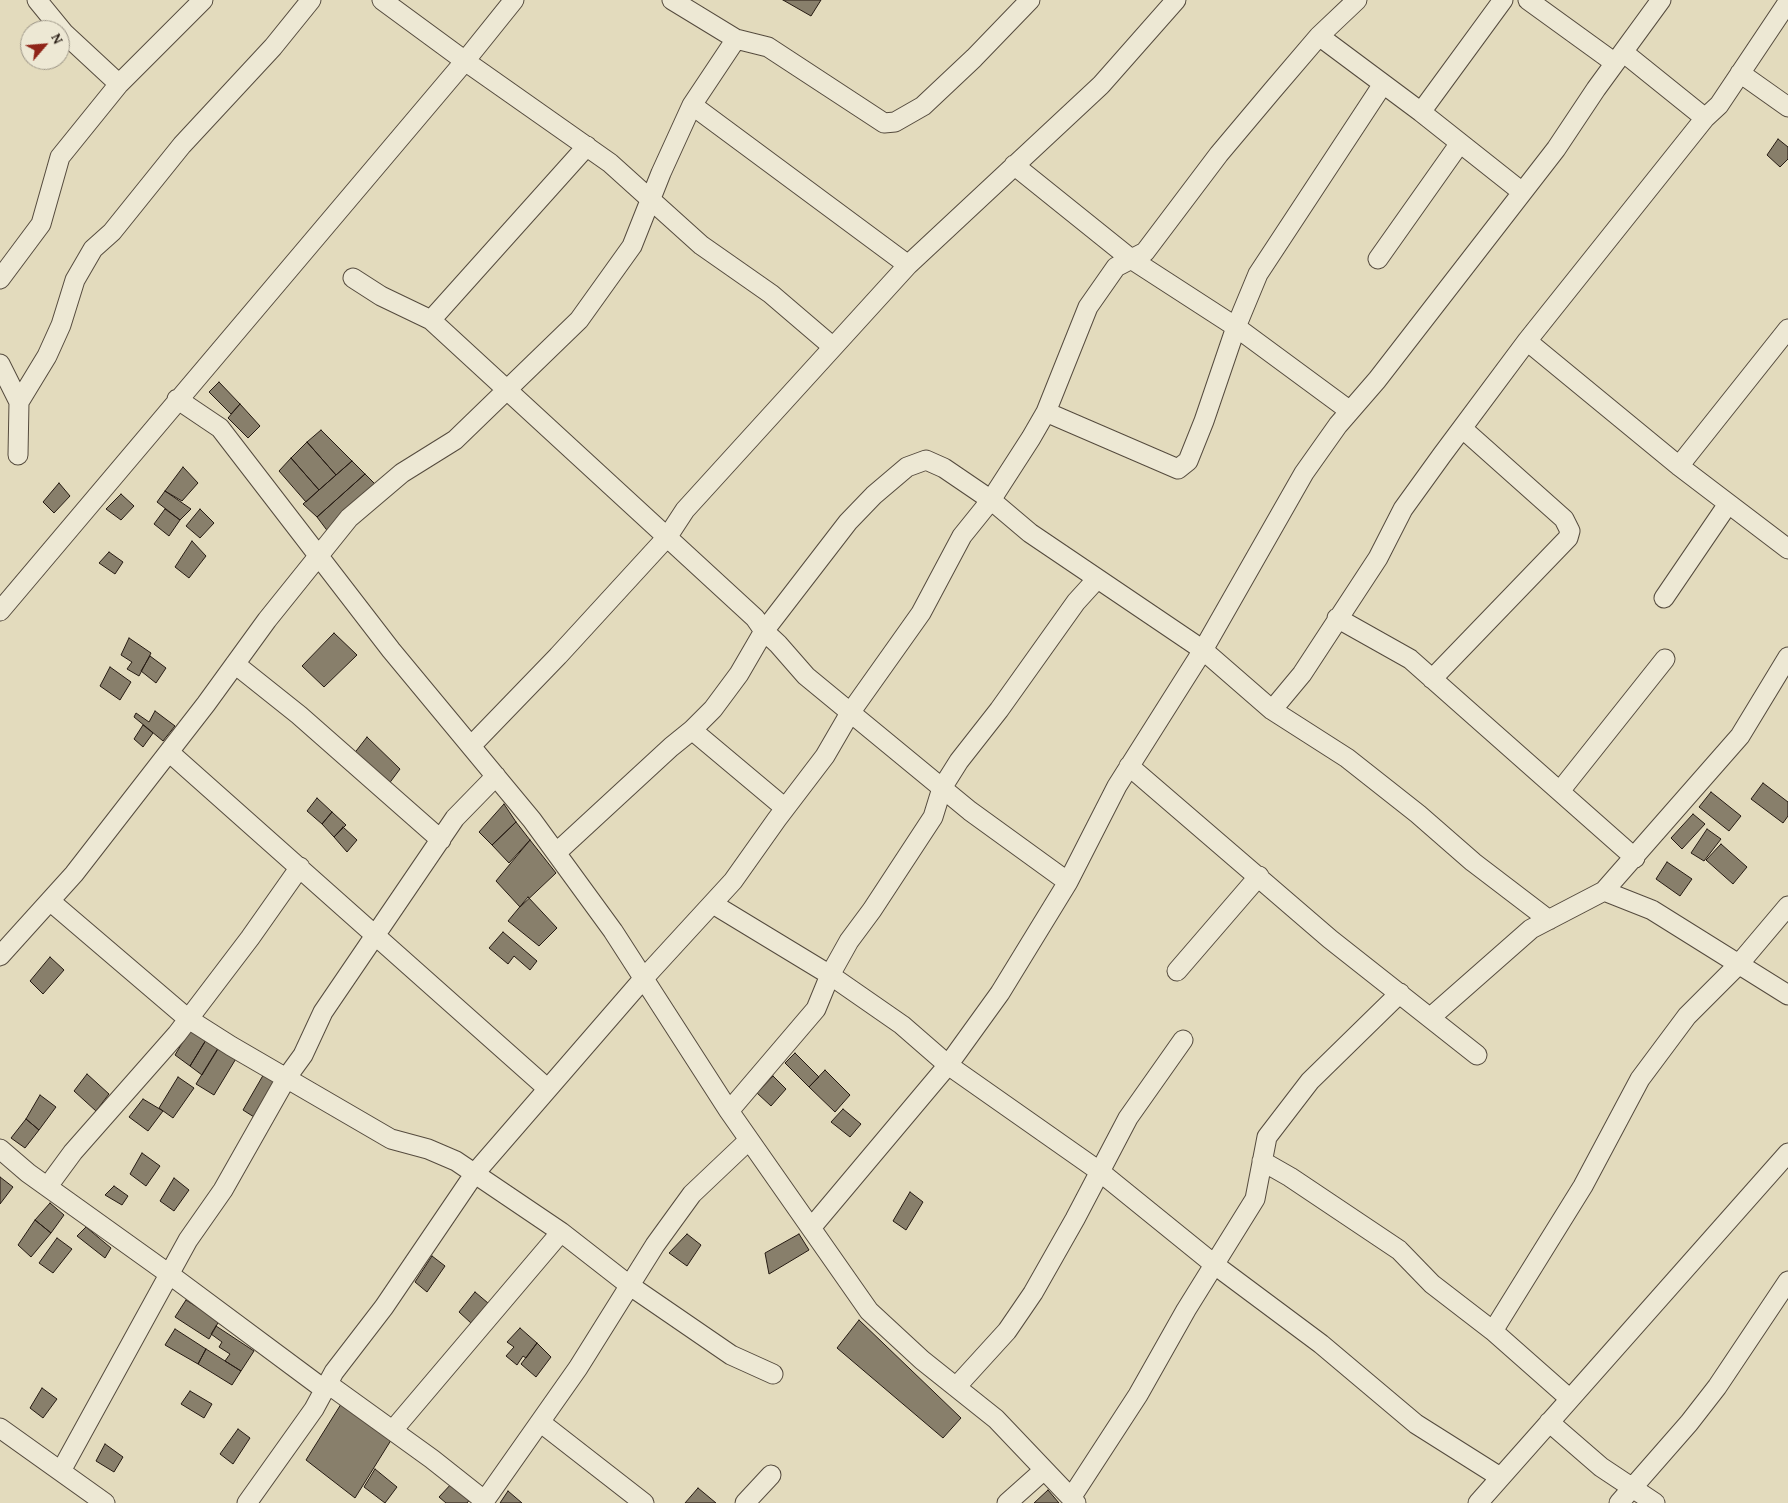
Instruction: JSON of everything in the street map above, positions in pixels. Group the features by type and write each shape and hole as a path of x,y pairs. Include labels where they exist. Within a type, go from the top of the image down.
{"street":[{"path":"37,0 64,33 119,84"},
{"path":"0,279 41,224 60,157 119,84 203,0"},
{"path":"18,455 20,402 47,356 61,325 75,280 93,249 112,232 182,145 273,47 311,0"},
{"path":"382,0 465,62 610,163 701,245 771,294 833,347"},
{"path":"0,611 177,399 465,62 514,0"},
{"path":"672,0 736,39 768,47 884,124 895,122 923,106 974,58 1030,0"},
{"path":"470,746 558,656 668,536 685,510 908,265 1102,84 1176,0"},
{"path":"247,1503 314,1409 326,1387 475,1173 644,978 733,882 824,756 850,713 921,613 962,536 992,500 1046,412 1088,307 1116,267 1145,252 1219,154 1319,36 1357,0"},
{"path":"1421,112 1503,0"},
{"path":"1528,0 1620,58 1705,118"},
{"path":"811,1228 948,1065 1000,993 1068,882 1117,786 1203,650 1304,473 1350,411 1429,313 1556,149 1661,0"},
{"path":"1272,710 1302,674 1378,558 1403,509 1527,341 1705,118 1719,105 1788,2"},
{"path":"1319,36 1421,112 1522,192"},
{"path":"0,956 74,874 349,518 402,473 455,440 579,320 632,246 692,105 736,39"},
{"path":"1740,73 1788,107"},
{"path":"1046,412 1178,469 1188,461 1236,327 1258,274 1383,84"},
{"path":"692,105 908,265"},
{"path":"1378,259 1460,143"},
{"path":"431,320 587,146"},
{"path":"1014,165 1131,259 1236,327 1350,411"},
{"path":"353,278 381,296 431,320 755,618 764,631 806,676 942,788 1068,882"},
{"path":"1680,466 1788,329"},
{"path":"1527,341 1680,466 1788,549"},
{"path":"0,364 20,402"},
{"path":"177,399 220,428 390,650 496,776 556,853 613,931 729,1111 869,1311 922,1360 996,1419 1073,1501 1138,1395 1186,1310 1255,1199 1267,1137 1310,1081 1400,993"},
{"path":"1432,679 1568,538 1570,531 1564,519 1463,429"},
{"path":"556,853 713,709 739,674 764,631 848,522 874,495 907,467 926,460 992,500 1030,533 1096,580 1203,650 1272,710 1347,758 1418,814 1473,862 1548,920"},
{"path":"1664,598 1728,504"},
{"path":"729,1111 816,1009 830,975 849,940 872,910 933,817 942,788 959,761 999,710 1076,602 1096,580"},
{"path":"1337,618 1410,659 1635,858"},
{"path":"1431,1017 1530,929 1604,890 1635,858 1740,736 1788,657"},
{"path":"1560,791 1665,660"},
{"path":"235,664 299,715 441,840"},
{"path":"692,730 785,808"},
{"path":"169,752 548,1089"},
{"path":"1129,766 1330,939 1477,1054"},
{"path":"61,1471 188,1240 223,1190 287,1077 303,1055 323,1012 455,818 496,776"},
{"path":"48,1186 73,1152 177,1034 250,938 300,867"},
{"path":"1177,971 1259,876"},
{"path":"1604,890 1652,910 1788,995"},
{"path":"50,901 188,1018 231,1046 391,1139 428,1149 456,1160 561,1232 629,1285 731,1355 773,1374"},
{"path":"713,904 830,975 902,1025 948,1065 1098,1172 1215,1265 1321,1344 1416,1424 1500,1477"},
{"path":"1493,1331 1583,1186 1640,1079 1687,1016 1739,964 1788,906"},
{"path":"956,1388 1007,1331 1033,1293 1075,1219 1128,1118 1183,1040"},
{"path":"0,1149 28,1173 326,1387 393,1430 484,1502 578,1368 655,1245 692,1194 749,1140"},
{"path":"1478,1503 1788,1153"},
{"path":"1262,1161 1290,1177 1399,1250 1432,1284 1493,1331 1570,1399"},
{"path":"393,1430 561,1232"},
{"path":"1619,1503 1689,1423 1717,1387 1788,1281"},
{"path":"540,1422 644,1503"},
{"path":"1549,1422 1602,1467 1655,1503"},
{"path":"0,1428 105,1503"},
{"path":"1007,1503 1044,1470"},
{"path":"745,1503 771,1475"}],"building":[{"path":"783,0 821,0 811,16"},
{"path":"1778,139 1788,147 1788,159 1780,167 1767,155"},
{"path":"219,382 240,404 231,414 209,392"},
{"path":"240,404 260,426 248,438 228,418"},
{"path":"321,430 352,461 336,475 307,442"},
{"path":"307,442 336,475 319,490 291,458"},
{"path":"291,458 319,490 306,502 279,471"},
{"path":"352,461 365,474 317,517 303,504"},
{"path":"183,467 198,483 182,501 165,491"},
{"path":"365,474 378,487 329,533 317,517"},
{"path":"59,483 70,496 54,513 43,502"},
{"path":"165,491 191,509 180,520 157,502"},
{"path":"121,494 134,506 121,520 106,509"},
{"path":"165,509 180,520 169,536 154,524"},
{"path":"200,509 214,523 200,538 186,526"},
{"path":"192,541 206,556 189,578 175,567"},
{"path":"109,552 123,562 115,574 99,563"},
{"path":"334,633 357,655 324,687 302,666"},
{"path":"129,638 151,653 139,676 127,669 132,662 121,655"},
{"path":"150,656 166,668 156,683 141,671"},
{"path":"110,667 131,682 120,700 100,686"},
{"path":"155,711 175,726 163,741 134,717 136,713 149,722"},
{"path":"143,725 153,733 143,747 134,739"},
{"path":"367,737 400,769 388,785 353,755"},
{"path":"1763,783 1788,802 1788,816 1783,823 1751,799"},
{"path":"1711,792 1741,816 1729,831 1699,807"},
{"path":"317,798 332,812 322,824 307,811"},
{"path":"504,804 516,822 492,845 479,832"},
{"path":"332,812 346,825 334,837 322,824"},
{"path":"1693,814 1705,824 1682,849 1671,838"},
{"path":"516,822 530,840 509,863 492,845"},
{"path":"343,827 357,840 347,852 334,837"},
{"path":"1707,829 1721,839 1704,861 1691,853"},
{"path":"530,840 556,873 520,907 496,881"},
{"path":"1721,844 1747,867 1733,884 1706,860"},
{"path":"1667,862 1692,879 1680,896 1656,879"},
{"path":"528,897 557,928 539,946 508,921"},
{"path":"503,932 537,961 530,970 514,956 508,964 489,948"},
{"path":"50,957 64,970 43,994 30,981"},
{"path":"190,1030 206,1040 190,1066 175,1055"},
{"path":"206,1040 218,1049 202,1075 190,1066"},
{"path":"220,1045 237,1057 214,1095 196,1084"},
{"path":"795,1053 819,1077 809,1087 785,1063"},
{"path":"825,1070 850,1095 835,1112 809,1087"},
{"path":"265,1072 277,1079 254,1117 243,1110"},
{"path":"87,1074 109,1094 96,1111 74,1091"},
{"path":"773,1076 786,1089 771,1106 757,1093"},
{"path":"178,1077 194,1088 173,1118 159,1108"},
{"path":"40,1095 56,1107 39,1130 26,1119"},
{"path":"143,1099 163,1111 148,1131 129,1117"},
{"path":"843,1109 861,1124 850,1137 831,1122"},
{"path":"26,1119 39,1130 25,1148 11,1138"},
{"path":"142,1153 160,1166 146,1186 130,1174"},
{"path":"0,1177 13,1187 0,1204"},
{"path":"174,1178 189,1190 174,1211 160,1201"},
{"path":"114,1186 128,1196 122,1205 105,1195"},
{"path":"910,1192 923,1202 906,1230 893,1221"},
{"path":"50,1203 64,1215 51,1233 35,1220"},
{"path":"35,1220 51,1233 31,1257 18,1245"},
{"path":"86,1227 111,1248 105,1258 77,1236"},
{"path":"687,1234 701,1245 687,1266 669,1253"},
{"path":"799,1234 809,1250 769,1274 765,1253"},
{"path":"57,1238 72,1249 53,1273 39,1263"},
{"path":"432,1256 445,1266 427,1292 415,1282"},
{"path":"475,1292 488,1303 471,1323 459,1312"},
{"path":"186,1300 219,1321 209,1339 175,1317"},
{"path":"859,1320 961,1418 943,1438 837,1348"},
{"path":"216,1326 254,1351 241,1371 225,1361 230,1354 219,1347 222,1342 211,1334"},
{"path":"520,1328 537,1343 526,1358 523,1356 517,1365 506,1356 514,1347 507,1342"},
{"path":"175,1329 206,1349 198,1364 165,1345"},
{"path":"537,1343 551,1357 536,1377 521,1364"},
{"path":"206,1349 241,1371 232,1385 198,1364"},
{"path":"42,1388 57,1399 43,1418 30,1408"},
{"path":"190,1391 212,1404 204,1418 181,1404"},
{"path":"343,1401 393,1437 355,1498 306,1460"},
{"path":"238,1429 250,1438 233,1464 220,1454"},
{"path":"105,1444 123,1457 114,1472 96,1461"},
{"path":"375,1469 397,1487 385,1503 364,1487"},
{"path":"453,1482 472,1497 467,1503 446,1503 439,1497"},
{"path":"698,1488 716,1503 685,1503"},
{"path":"1048,1490 1059,1503 1034,1503"},
{"path":"508,1491 522,1503 500,1503"}]}
